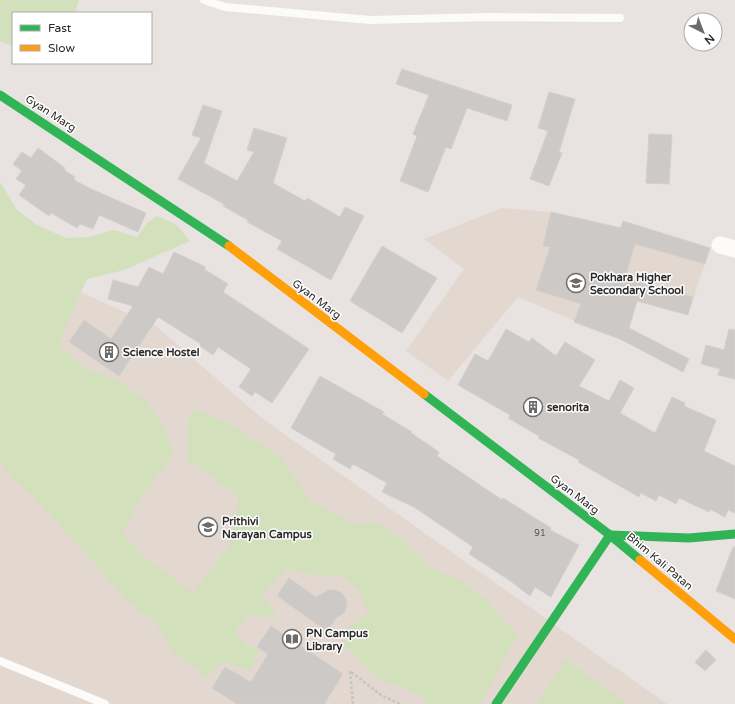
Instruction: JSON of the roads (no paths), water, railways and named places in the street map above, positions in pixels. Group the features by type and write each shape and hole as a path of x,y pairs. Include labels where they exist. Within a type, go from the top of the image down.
{"main road":[{"name":"Gyan Marg","path":"0,95 221,240 610,535"},
{"name":"Bhim Kali Patan","path":"610,535 689,538 735,534"},
{"name":"Bhim Kali Patan","path":"610,535 735,638"},
{"path":"496,704 610,535"}],"lane":[{"path":"204,0 225,6 370,20 505,17 620,18"},
{"path":"0,661 105,704"}],"place":[{"name":"Pokhara Higher Secondary School","path":"576,283"},
{"name":"Science Hostel","path":"109,352"},
{"name":"senorita","path":"533,407"},
{"name":"Prithivi Narayan Campus","path":"208,527"},
{"name":"PN Campus Library","path":"292,639"}]}
